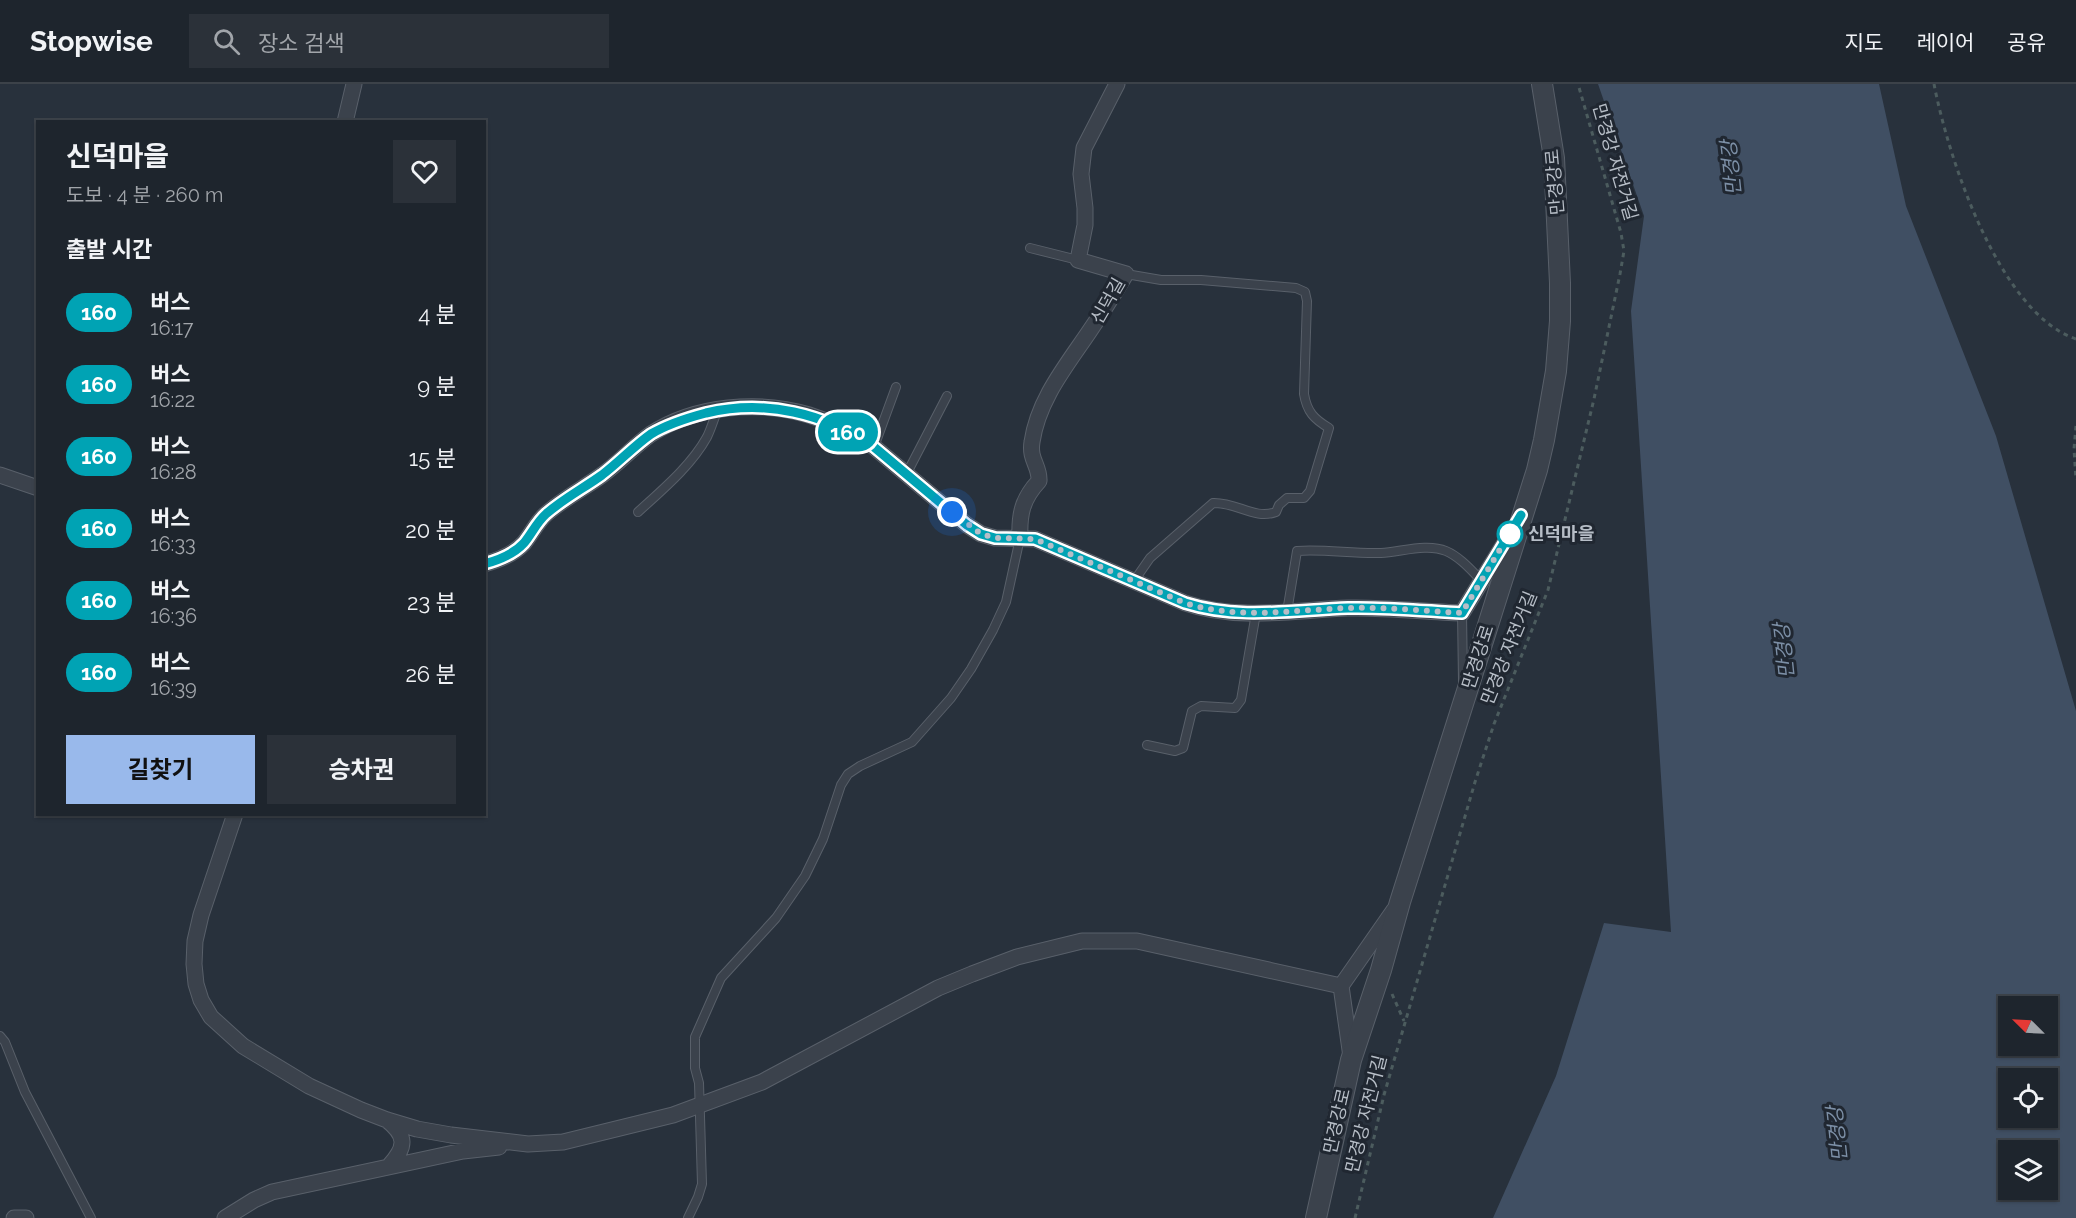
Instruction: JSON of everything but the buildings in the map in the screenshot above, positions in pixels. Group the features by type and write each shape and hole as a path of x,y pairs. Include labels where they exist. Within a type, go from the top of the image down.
{"street":[{"path":"345,120 354,84"},
{"path":"1078,260 1085,225 1080,174 1084,148 1117,84"},
{"name":"만경강로","path":"1316,1218 1351,1060 1382,970 1400,903 1537,470 1544,440 1556,371 1560,321 1557,196 1551,130 1542,84"},
{"name":"신덕길","path":"1020,538 1019,516 1033,487 1039,481 1040,473 1030,453 1036,421 1056,381 1104,311 1126,274 1078,260"},
{"path":"486,563 511,554 524,543 537,523 547,513 603,474 650,435 669,425 717,411 763,407 810,415 859,437 981,534 995,538 1020,538 1042,542 1205,610 1256,613 1351,608 1462,613 1521,515"},
{"path":"0,475 36,487"},
{"path":"234,816 201,915 195,941 195,974 201,1000 211,1017 226,1032 286,1074 335,1099 387,1120 417,1129 451,1135 528,1144"},
{"path":"1351,1060 1341,986 1400,903"},
{"path":"225,1218 272,1192 463,1151 563,1142 673,1115 762,1082 938,988 1017,957 1082,941 1137,941 1341,986"},
{"path":"387,1120 398,1128 403,1147 390,1166"},
{"path":"14,1218 19,1216 26,1218"}],"lane":[{"path":"1030,248 1078,260"},
{"path":"1126,274 1161,280 1201,280 1296,288 1305,292 1307,301 1304,394 1306,407 1315,420 1329,428 1310,491 1304,498 1287,498 1279,505 1276,512 1265,516 1226,503 1213,503 1150,558 1134,581"},
{"path":"874,447 896,387"},
{"path":"907,473 947,396"},
{"path":"638,513 671,482 690,460 707,437 717,411"},
{"path":"688,1218 702,1184 699,1083 695,1068 695,1037 721,978 776,918 805,876 823,839 841,785 848,774 912,742 951,698 971,669 1006,602 1020,538"},
{"path":"1287,612 1297,551 1316,549 1380,553 1433,548 1456,556 1482,580"},
{"path":"1147,745 1175,751 1183,748 1192,711 1201,706 1235,708 1241,700 1256,613"},
{"path":"1462,613 1463,702"},
{"path":"0,1036 5,1042 25,1092 91,1218"}],"path":[{"name":"만경강 자전거길","path":"1355,1218 1404,1022 1494,724 1548,590 1594,399 1620,274 1623,251 1621,233 1578,84"},
{"path":"1934,84 1942,124 1974,212 1989,244 2023,300 2049,326 2076,339"},
{"path":"2076,426 2074,449 2076,480"},
{"path":"1382,970 1404,1022"}],"water":[{"name":"만경강","path":"1598,84 1879,84 1906,206 1996,436 2076,711 2076,1218 1493,1218 1556,1076 1604,923 1671,932 1631,311 1644,216"}],"bus line":[{"name":"160","path":"486,563 511,554 524,543 537,523 547,513 603,474 650,435 692,416 741,407 763,407 789,411 810,415 831,424 874,447 967,525 981,534 995,538 1035,539 1205,610 1256,613 1351,608 1462,613 1521,515"}],"place":[{"name":"신덕마을","path":"1510,534"}],"route":[{"path":"952,512 981,534 995,538 1035,539 1185,603 1205,610 1222,612 1256,613 1351,608 1462,613 1511,531 1510,534"}]}
